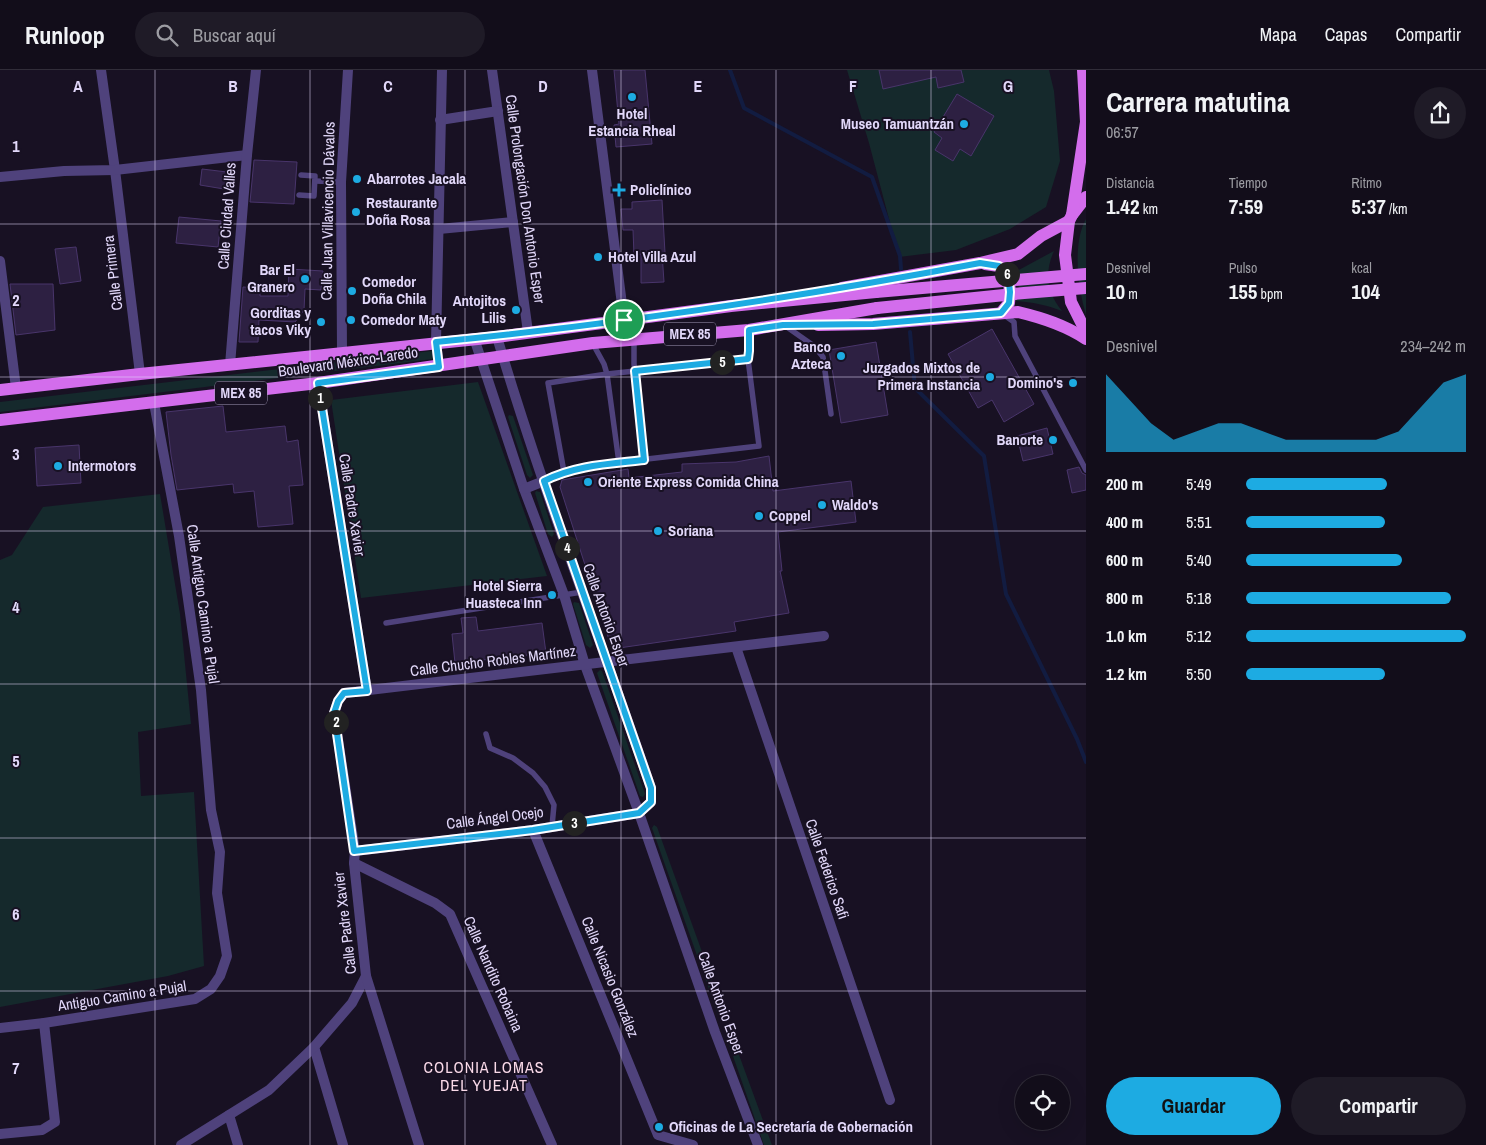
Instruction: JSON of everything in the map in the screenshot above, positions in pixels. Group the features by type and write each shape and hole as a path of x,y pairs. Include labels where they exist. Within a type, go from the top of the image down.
{"main road":[{"path":"1083,70 1086,122 1065,255 1071,302 1086,332"},
{"path":"731,306 980,263 1018,254 1041,236 1070,218 1086,197"},
{"path":"980,263 999,266 1008,274 1009,303 1001,313"},
{"name":"Boulevard México-Laredo","path":"0,390 342,352 497,337 731,306 1086,274"},
{"name":"Boulevard México-Laredo","path":"0,420 318,383 439,367 593,343 749,330 877,308 1086,288"},
{"path":"783,325 873,324 1018,312 1042,317 1071,329 1086,340"}],"street":[{"name":"Calle Primera","path":"101,70 140,374"},
{"name":"Calle Ciudad Valles","path":"230,365 247,155 256,70"},
{"name":"Calle Juan Villavicencio Dávalos","path":"342,352 341,182 348,70"},
{"path":"439,367 436,342 442,70"},
{"name":"Calle Prolongación Don Antonio Esper","path":"492,70 528,332"},
{"path":"592,70 624,320"},
{"path":"440,120 498,111"},
{"path":"0,177 64,171 115,170 247,155"},
{"path":"439,229 513,222"},
{"path":"0,261 16,388"},
{"name":"Calle Antonio Esper","path":"497,337 509,380 651,788 651,802 639,813"},
{"name":"Calle Antonio Esper","path":"474,338 524,489 564,595 585,665 715,1032 758,1145"},
{"name":"Calle Padre Xavier","path":"318,383 367,691"},
{"name":"Calle Antiguo Camino a Pujal","path":"154,403 179,536 201,690 211,810"},
{"path":"524,489 544,481"},
{"path":"546,547 564,541"},
{"name":"Calle Chucho Robles Martínez","path":"344,693 736,648 824,636"},
{"name":"Calle Federico Safi","path":"736,648 890,1100"},
{"name":"Calle Padre Xavier","path":"344,693 338,701 334,713 354,851 366,976 419,1145"},
{"name":"Antiguo Camino a Pujal","path":"0,1028 44,1023 195,999 212,989 220,976 227,956 217,893 220,852 211,810"},
{"name":"Calle Ángel Ocejo","path":"354,851 533,830 639,813"},
{"name":"Calle Nicasio González","path":"533,830 658,1135 693,1145"},
{"name":"Calle Nandito Robaina","path":"354,863 435,903 450,914 552,1145"},
{"path":"181,1145 269,1090 314,1048 352,1003 366,976"},
{"path":"0,1134 42,1130 55,1122 44,1023"},
{"path":"314,1048 343,1145"},
{"path":"229,1115 238,1145"}],"lane":[{"path":"299,195 314,196 315,176 301,175"},
{"path":"315,181 341,182"},
{"path":"1001,313 1014,322 1016,336 1086,470"},
{"path":"783,325 814,346 823,357 831,414"},
{"path":"544,481 564,472 587,466 759,446 748,359 749,330"},
{"path":"634,339 635,371 644,460"},
{"path":"593,343 607,374 618,463"},
{"path":"564,472 548,383 607,374 748,359"},
{"path":"386,624 582,592"},
{"path":"486,734 490,748 513,758 532,773 545,787 554,805 552,826"}],"green space":[{"path":"847,70 1049,70 1054,91 1060,161 1046,207 1010,229 956,250 899,257 869,143"},
{"path":"1086,219 1086,315 1079,279 1078,253 1079,241"},
{"path":"1054,251 1048,275 1050,290 1062,311 1039,304 1016,301 1019,285 1013,273"},
{"path":"434,352 433,359 0,412 0,402"},
{"path":"478,382 547,576 361,598 331,400"},
{"path":"509,415 513,416 533,475 530,478 527,475 508,417"},
{"path":"536,491 540,492 554,534 552,537 548,534 535,493"},
{"path":"160,494 180,614 191,724 138,732 141,796 194,792 204,966 168,976 0,1007 0,560 12,555 43,507"},
{"path":"574,602 579,603 593,645 590,648 586,645 573,604"},
{"path":"600,670 602,671 645,794 643,797 640,796 597,673"},
{"path":"654,825 657,827 724,1013 722,1016 718,1015 652,828"},
{"path":"730,1032 772,1145 764,1145 726,1036"}],"building":[{"name":"Hotel Estancia Rheal","path":"614,70 645,70 652,144 616,147 614,125 619,124"},
{"path":"879,70 961,70 964,82 938,88 936,77 883,89"},
{"name":"Museo Tamuantzán","path":"957,94 994,116 971,156 960,149 953,161 935,150 942,138 934,132"},
{"path":"254,160 297,162 294,204 250,202"},
{"path":"202,169 227,172 224,189 200,185"},
{"path":"662,200 665,253 662,253 664,282 641,283 641,254 634,255 633,230 623,230 621,209 632,209 632,202"},
{"path":"179,217 221,221 218,247 176,243"},
{"path":"76,247 81,281 60,284 55,249"},
{"path":"289,269 323,271 321,290 305,289 304,310 295,322 259,320 258,342 239,342 243,287 260,288 260,296 288,296"},
{"path":"10,284 53,284 55,330 16,335"},
{"name":"Juzgados Mixtos de Primera Instancia","path":"992,329 1034,404 1004,422 992,400 978,408 948,354"},
{"path":"876,342 888,415 841,423 829,350"},
{"path":"223,406 226,432 285,426 287,442 298,440 303,485 289,486 293,524 258,527 254,491 234,493 233,484 177,490 166,412"},
{"path":"1047,428 1053,454 1023,461 1017,436"},
{"name":"Intermotors","path":"79,445 81,483 37,486 35,448"},
{"name":"Soriana","path":"769,456 773,491 851,481 856,522 778,532 782,571 780,571 789,613 734,622 736,631 612,649 560,487 562,480 628,469 629,478 682,472 682,464 736,462"},
{"path":"1079,467 1082,473 1086,475 1086,490 1072,493 1067,470"},
{"path":"476,617 478,631 542,623 546,653 455,663 452,634 463,633 461,618"}],"waterway":[{"path":"730,70 744,108 872,177 900,256 901,269"},
{"path":"910,332 915,388 984,456 1006,594 1077,739 1086,762"}],"place":[{"name":"Hotel Estancia Rheal","path":"632,97"},
{"name":"Museo Tamuantzán","path":"964,124"},
{"name":"Abarrotes Jacala","path":"357,179"},
{"name":"Policlínico","path":"619,190"},
{"name":"Restaurante Doña Rosa","path":"356,212"},
{"name":"Hotel Villa Azul","path":"598,257"},
{"name":"Bar El Granero","path":"305,279"},
{"name":"Comedor Doña Chila","path":"352,291"},
{"name":"Antojitos Lilis","path":"516,310"},
{"name":"Comedor Maty","path":"351,320"},
{"name":"Gorditas y tacos Viky","path":"321,322"},
{"name":"Banco Azteca","path":"841,356"},
{"name":"Juzgados Mixtos de Primera Instancia","path":"990,377"},
{"name":"Domino's","path":"1073,383"},
{"name":"Banorte","path":"1053,440"},
{"name":"Intermotors","path":"58,466"},
{"name":"Oriente Express Comida China","path":"588,482"},
{"name":"Waldo's","path":"822,505"},
{"name":"Coppel","path":"759,516"},
{"name":"Soriana","path":"658,531"},
{"name":"Hotel Sierra Huasteca Inn","path":"552,595"},
{"name":"Oficinas de La Secretaría de Gobernación","path":"659,1127"}],"district":[{"name":"COLONIA LOMAS DEL YUEJAT","path":"484,1076"}],"route":[{"path":"980,263 999,266 1008,274 1010,292 1009,303 1001,313 873,324 783,325 749,330 748,359 635,371 644,460 587,466 564,472 544,481 651,788 651,802 639,813 533,830 354,851 334,713 338,701 344,693 367,691 318,383 439,367 436,342 497,337 624,320 731,306 980,263"}]}
